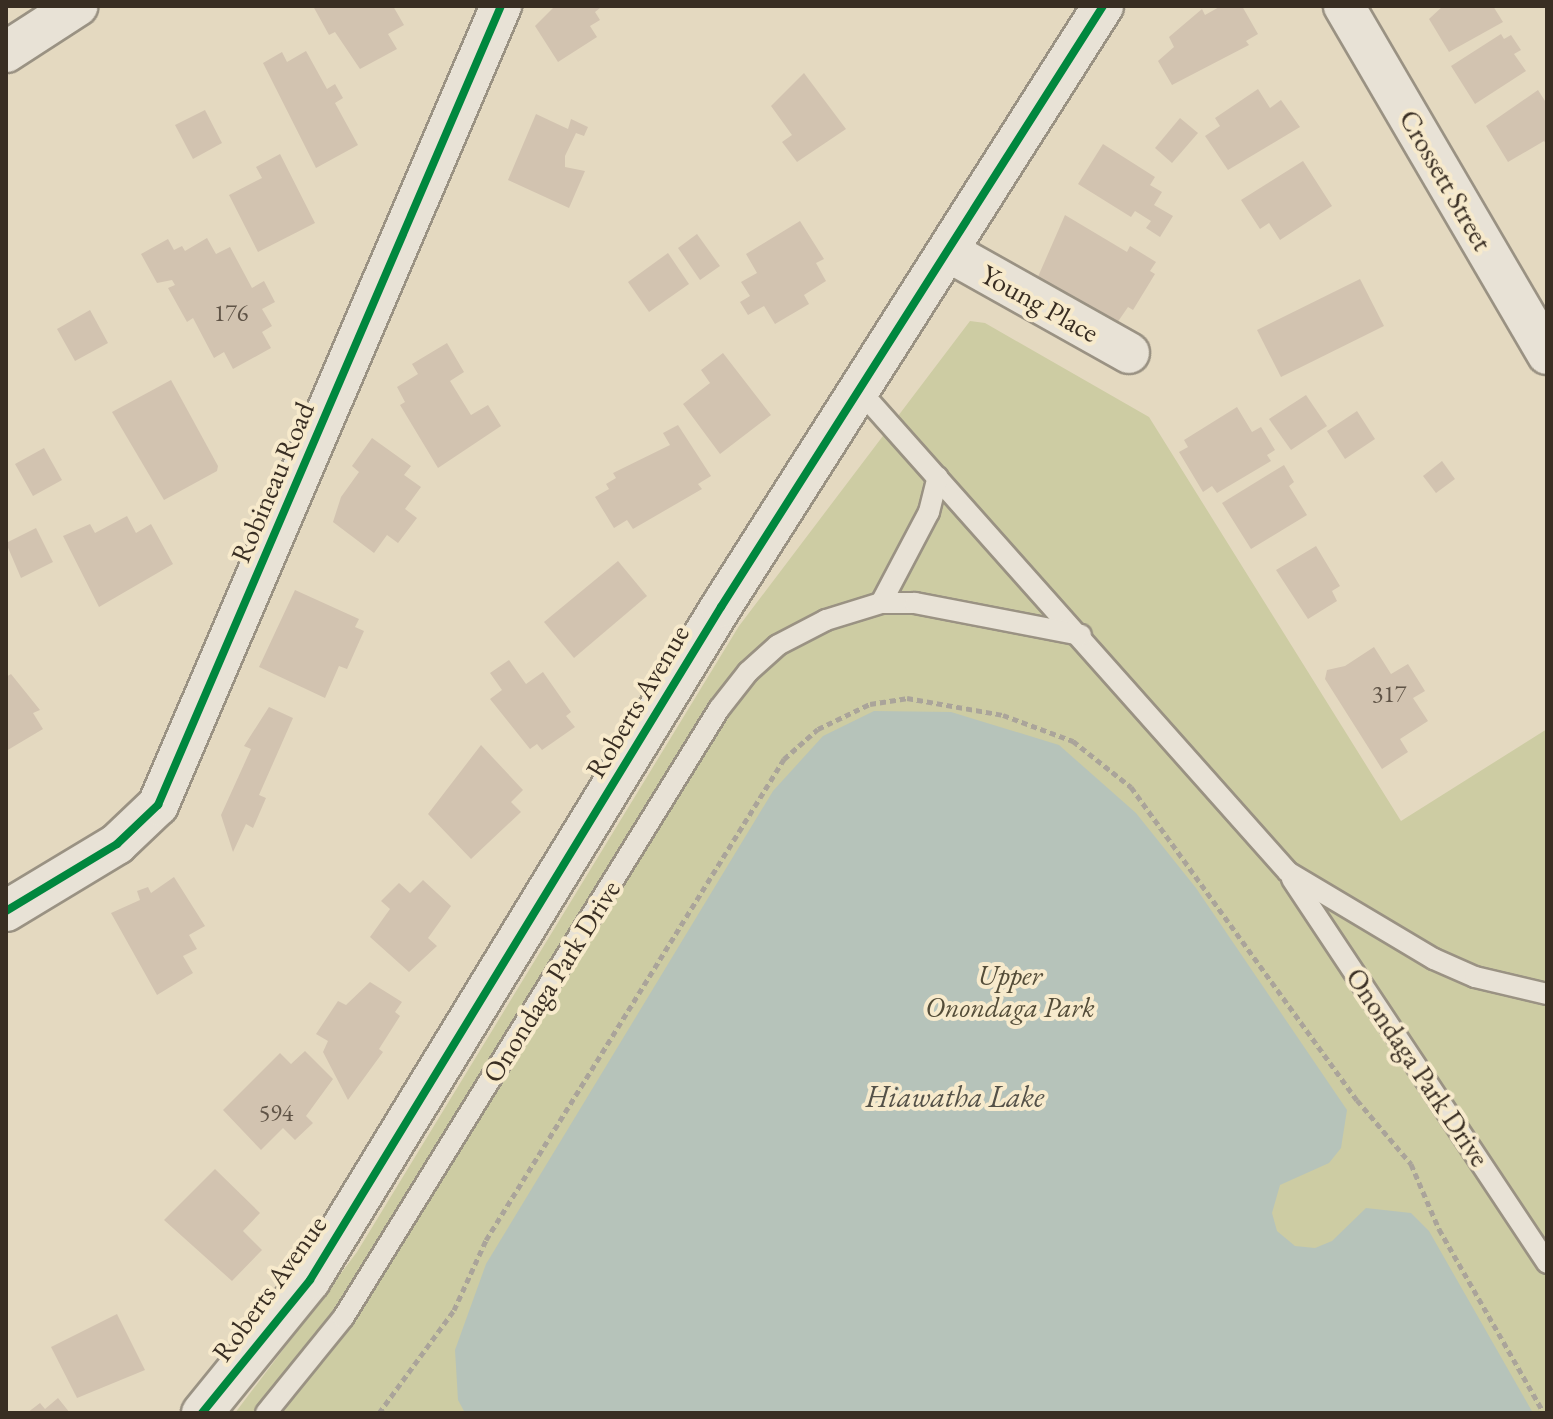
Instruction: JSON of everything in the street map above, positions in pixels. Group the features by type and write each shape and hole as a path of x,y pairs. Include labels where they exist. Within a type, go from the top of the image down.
{"street":[{"path":"6,52 77,6"},
{"name":"Robineau Road","path":"6,911 117,844 158,805 501,6"},
{"name":"Roberts Avenue","path":"202,1413 310,1280 721,607 951,253 1103,6"},
{"name":"Crossett Street","path":"1344,6 1547,354"},
{"name":"Young Place","path":"951,253 1129,353"}],"lane":[{"name":"Onondaga Park Drive","path":"861,392 1081,635 1288,872 1547,1263"},
{"path":"881,603 929,512 938,477"},
{"name":"Onondaga Park Drive","path":"266,1413 343,1318 719,709 748,672 778,645 826,620 881,603 915,603 1081,635"},
{"name":"Onondaga Park Drive","path":"1288,872 1434,959 1475,977 1547,994"}],"path":[{"path":"379,1413 454,1310 486,1240 784,759 818,729 870,704 907,698 1003,715 1073,741 1131,787 1357,1100 1411,1164 1439,1229 1544,1413"}],"green space":[{"name":"Upper Onondaga Park","path":"970,321 985,323 1149,417 1401,821 1547,729 1547,1413 235,1413 357,1252 739,626"}],"water":[{"name":"Hiawatha Lake","path":"874,711 951,712 1059,745 1136,813 1196,888 1347,1110 1341,1148 1329,1163 1280,1185 1272,1213 1277,1231 1295,1246 1315,1248 1332,1241 1366,1208 1411,1213 1429,1231 1533,1413 465,1413 458,1400 455,1350 486,1264 773,791 823,736"}],"building":[{"path":"313,6 393,6 404,25 388,34 397,49 360,69 335,32 329,35"},
{"path":"555,6 600,8 595,12 600,20 590,26 597,37 558,62 535,26"},
{"path":"1221,6 1242,6 1258,34 1246,41 1249,45 1172,85 1158,61 1174,47 1169,37 1202,9 1205,15"},
{"path":"1443,6 1493,6 1503,22 1449,52 1429,19"},
{"path":"1501,34 1504,39 1511,35 1521,50 1514,54 1526,71 1475,104 1451,66"},
{"path":"306,51 327,89 335,84 343,98 335,103 358,145 316,168 263,63 282,52 287,62"},
{"path":"804,73 846,129 797,162 782,142 792,135 771,106"},
{"path":"1258,89 1270,108 1281,100 1300,127 1228,170 1205,136 1220,126 1215,118"},
{"path":"1538,90 1547,104 1547,145 1544,141 1508,162 1486,126"},
{"path":"205,110 222,143 193,159 175,125"},
{"path":"536,114 568,129 571,119 588,127 584,136 576,133 565,156 565,167 585,171 569,208 508,180"},
{"path":"1180,118 1198,133 1172,163 1155,148"},
{"path":"1103,144 1155,177 1150,185 1162,192 1154,205 1173,216 1160,237 1146,228 1151,221 1135,211 1131,217 1078,184"},
{"path":"280,154 315,223 258,252 229,195 262,178 256,167"},
{"path":"1303,161 1332,206 1280,240 1269,223 1260,229 1241,200"},
{"path":"1065,215 1127,252 1130,246 1156,262 1150,271 1155,274 1133,310 1128,307 1117,323 1037,279"},
{"path":"800,221 824,259 816,263 826,281 804,295 809,304 775,324 764,306 748,315 740,302 750,296 741,282 757,273 746,254"},
{"path":"697,234 720,266 700,280 678,248"},
{"path":"207,238 216,254 230,247 252,288 264,281 275,302 262,309 272,326 262,332 271,348 233,369 224,352 214,358 193,318 187,322 168,288 175,285 172,280 157,283 141,254 168,239 174,250 182,246 185,251"},
{"path":"668,253 689,284 649,312 628,282"},
{"path":"1360,279 1384,326 1281,377 1257,330"},
{"path":"90,310 108,343 75,361 57,329"},
{"path":"447,343 464,372 450,381 471,415 488,405 501,426 438,468 400,405 405,402 397,387 418,374 412,364"},
{"path":"723,353 771,415 720,454 683,404 710,383 701,370"},
{"path":"171,380 218,466 217,471 164,500 112,412"},
{"path":"1306,395 1327,426 1291,450 1269,419"},
{"path":"1237,407 1252,432 1261,427 1275,450 1267,455 1271,461 1217,493 1212,486 1203,492 1179,452 1188,447 1184,440"},
{"path":"1357,411 1375,439 1345,459 1327,431"},
{"path":"678,425 711,476 698,484 702,489 633,529 627,520 614,528 595,497 609,489 606,484 616,478 613,473 670,445 663,433"},
{"path":"372,438 411,466 404,475 421,487 405,509 417,518 398,543 387,535 374,553 333,522 341,497 359,472 352,466"},
{"path":"44,448 62,480 33,496 15,464"},
{"path":"1442,461 1455,479 1436,493 1423,476"},
{"path":"1284,465 1294,482 1289,486 1307,515 1251,549 1222,503"},
{"path":"127,516 136,533 151,524 173,564 99,607 63,536 90,524 95,533"},
{"path":"36,528 53,562 21,578 6,543"},
{"path":"1316,546 1340,586 1332,591 1337,601 1308,619 1276,570"},
{"path":"618,561 647,596 574,658 544,622"},
{"path":"295,590 359,619 355,627 364,631 347,669 339,666 325,698 259,667"},
{"path":"1374,647 1391,674 1408,664 1425,691 1413,698 1428,721 1400,739 1408,752 1382,769 1325,679 1327,670 1345,666"},
{"path":"509,660 526,684 543,672 571,712 566,716 575,727 542,750 537,744 530,749 490,699 502,690 490,673"},
{"path":"11,674 40,710 33,713 43,729 6,751 6,677"},
{"path":"269,707 293,718 259,795 266,798 253,828 246,824 233,852 221,815 251,749 244,746"},
{"path":"481,745 523,790 511,802 521,812 471,859 428,814"},
{"path":"174,877 205,926 189,935 197,949 183,956 193,973 157,995 111,913 140,900 137,891 148,887 151,893"},
{"path":"423,880 451,906 428,938 437,946 409,972 370,937 390,909 381,901 399,883 410,893"},
{"path":"370,982 402,1002 395,1012 400,1016 379,1049 383,1052 348,1100 323,1052 328,1041 316,1034 338,1001 346,1005"},
{"path":"305,1051 333,1079 306,1116 313,1123 295,1140 283,1128 261,1150 223,1110 280,1053 291,1064"},
{"path":"215,1169 260,1213 243,1231 262,1250 232,1281 164,1220"},
{"path":"117,1314 145,1370 77,1398 51,1347"},
{"path":"58,1398 70,1413 27,1413 40,1403 45,1409"}],"cycle path":[{"path":"6,911 117,844 158,805 501,6"},
{"path":"202,1413 310,1280 721,607 1103,6"}]}
